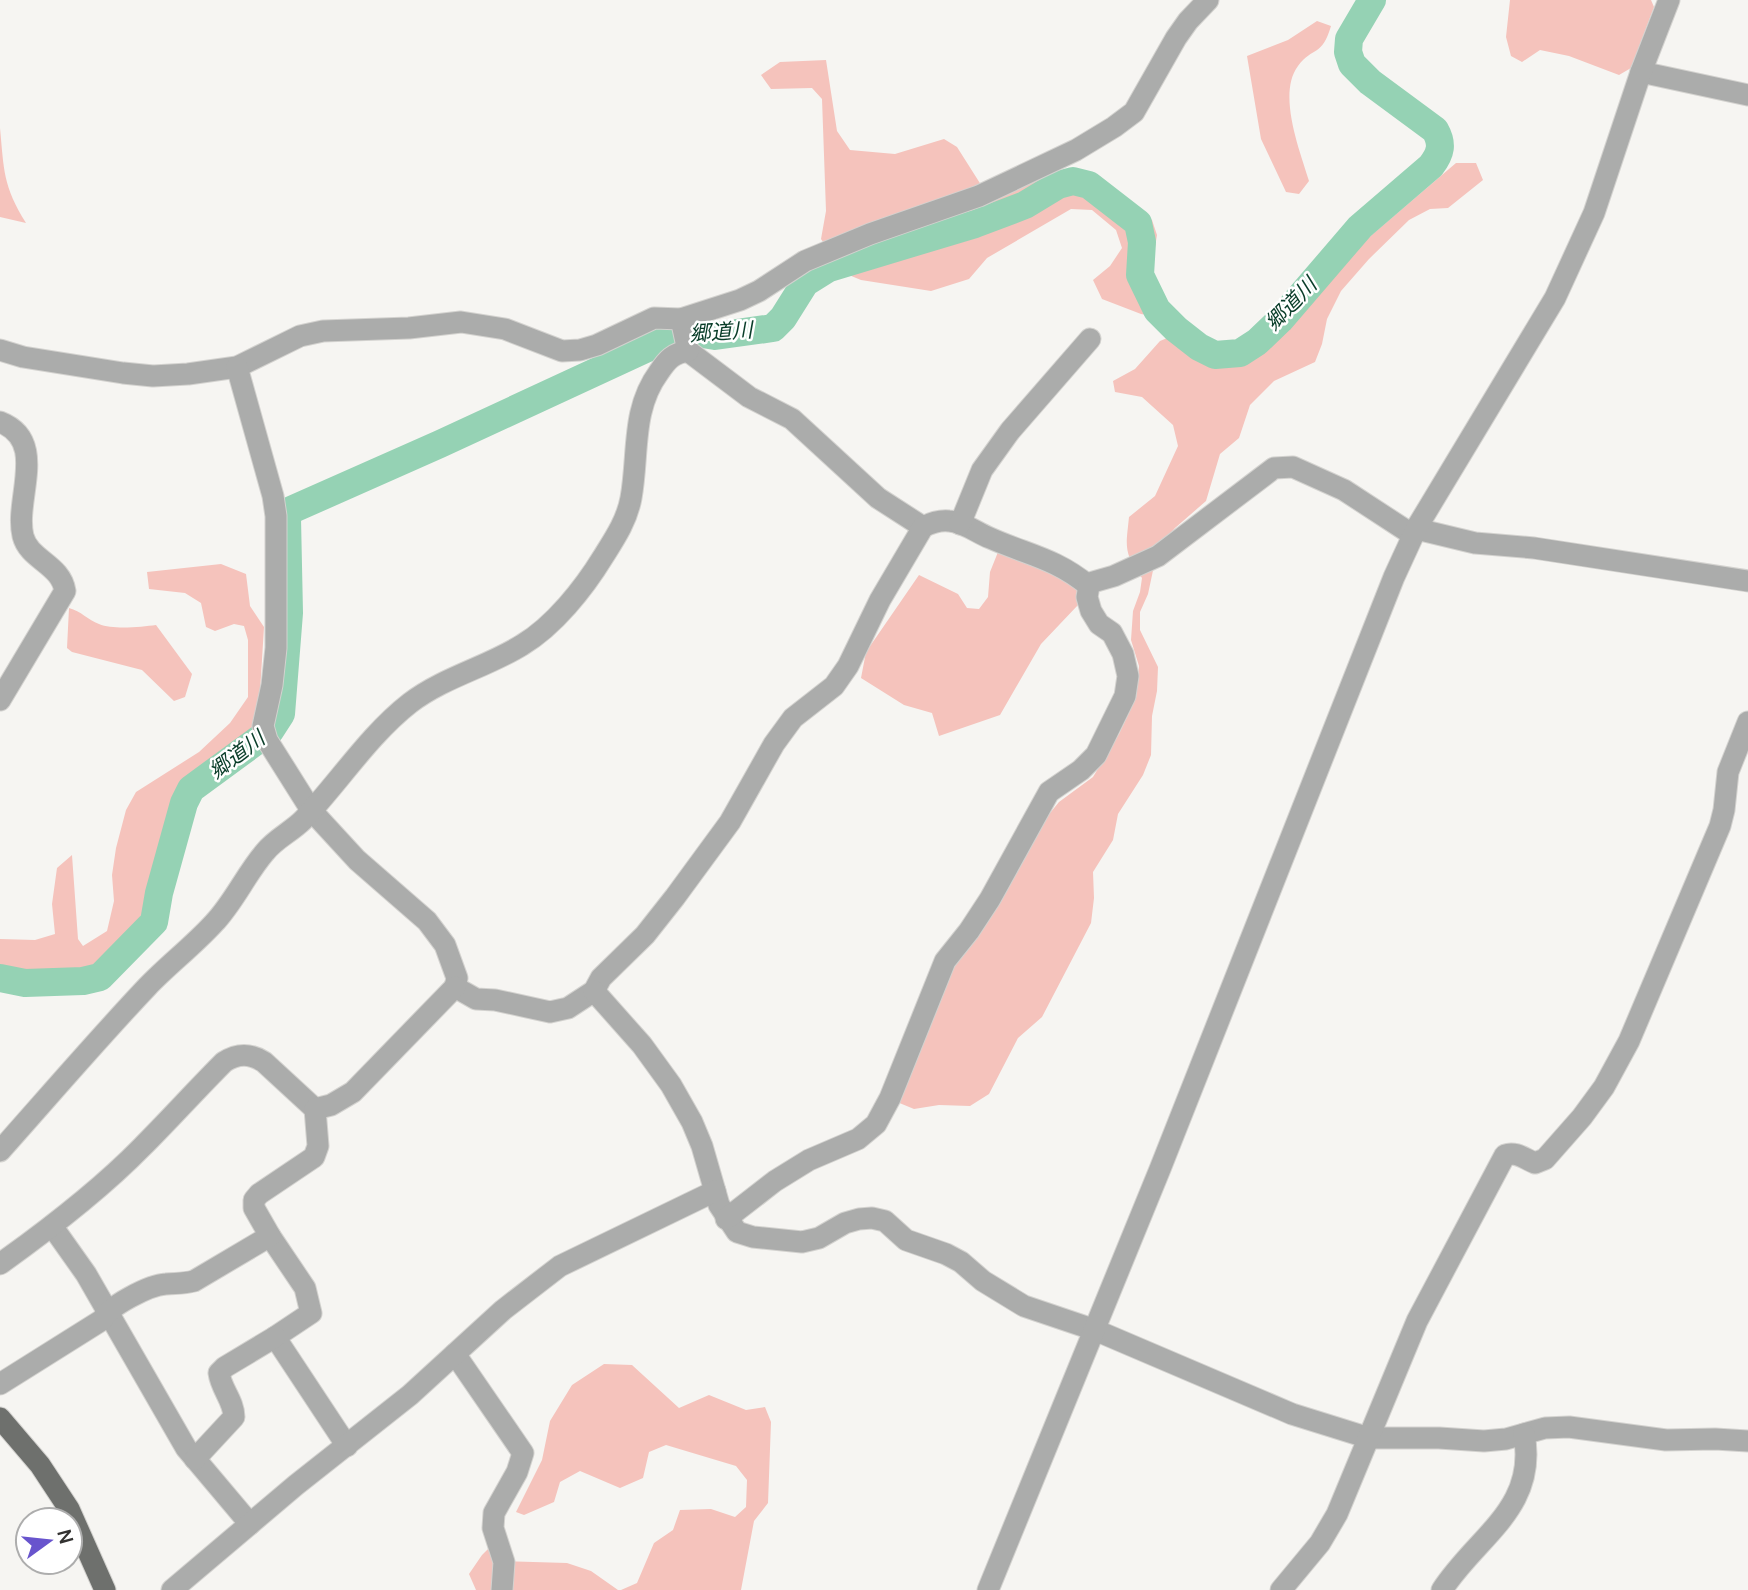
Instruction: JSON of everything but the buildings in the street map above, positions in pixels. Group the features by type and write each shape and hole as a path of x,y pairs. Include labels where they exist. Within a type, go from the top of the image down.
{"main road":[{"path":"0,1418 40,1465 69,1510 105,1590"}],"street":[{"path":"0,1151 145,989 216,922 266,850 302,821 379,733 410,703 521,646 538,634 584,586 628,513 642,401 652,380 667,360 678,352 685,335 805,261 870,234 979,196 1076,150 1114,127 1134,112 1176,38 1208,0"},
{"path":"988,1590 1095,1330 1394,577 1415,531 1555,298 1594,213 1641,72 1669,0"},
{"path":"1641,72 1748,95"},
{"path":"0,350 23,357 153,376 223,371 237,367 282,344 323,331 409,328 460,322 505,329 562,351 597,345 654,317 685,335 749,397 792,419 878,498 923,527"},
{"path":"960,524 982,470 1010,431 1090,339"},
{"path":"237,367 273,496 276,516 276,648 272,685 264,715 265,736 311,810 357,860 427,921 445,945 457,978 455,988 353,1092 331,1105 315,1109"},
{"path":"0,422 18,434 26,448 28,463 22,517 23,535 29,549 56,571 65,590 0,700"},
{"path":"726,1219 775,1181 809,1160 858,1139 876,1124 890,1098 945,961 990,899 1049,792 1081,770 1096,755 1125,696 1128,676 1123,654 1112,633 1099,624 1091,611 1087,597 1089,586 1158,556 1274,468 1293,467 1343,490 1415,531 1747,582"},
{"path":"455,988 476,999 495,1000 550,1012 568,1008 594,991 601,978 645,935 730,822 786,727 800,712 834,686 848,666 880,600 923,527 932,522 949,521 960,524 991,539 1042,556 1074,573 1089,586"},
{"path":"1281,1590 1320,1543 1337,1514 1417,1321 1505,1155 1520,1155 1535,1163 1545,1159 1604,1087 1629,1041 1720,826 1728,772 1748,722"},
{"path":"594,991 642,1045 671,1085 702,1146 726,1219 737,1232 753,1237 795,1242 819,1238 845,1223 859,1219 872,1217 885,1221 906,1240 946,1254 1011,1299 1095,1330 1292,1414 1369,1438 1484,1441 1545,1428 1569,1427 1666,1440 1748,1441"},
{"path":"0,1264 52,1226 141,1149 225,1062 234,1056 255,1056 315,1109 318,1146 314,1157 254,1200 254,1208 270,1236 305,1288 311,1313 219,1373 220,1381 234,1409 234,1418 195,1459"},
{"path":"172,1590 410,1395 512,1302 560,1266 715,1191"},
{"path":"52,1226 86,1274 158,1396 166,1416 195,1459 250,1524"},
{"path":"0,1384 102,1320 106,1312 156,1286 181,1285 194,1281 270,1236"},
{"path":"275,1336 347,1446"},
{"path":"455,1354 523,1453 517,1472 494,1513 494,1528 504,1562 502,1590"},
{"path":"1442,1590 1452,1574 1517,1500 1523,1483 1526,1444 1524,1434"}],"shaded area":[{"path":"1510,0 1651,0 1654,7 1631,68 1619,75 1569,56 1540,50 1522,62 1511,56 1506,37"},
{"path":"1317,21 1331,26 1328,36 1321,47 1298,66 1292,78 1290,92 1292,123 1309,181 1299,194 1286,192 1261,139 1247,56 1288,40"},
{"path":"826,60 837,131 850,150 895,154 944,139 957,147 983,188 1027,183 1055,174 1098,180 1152,220 1157,235 1152,266 1153,285 1161,298 1153,316 1102,299 1093,280 1110,266 1122,248 1116,230 1092,210 1071,209 987,258 969,279 931,291 861,280 844,273 821,239 826,211 822,99 812,88 771,89 761,75 780,62"},
{"path":"0,128 9,188 26,223 0,217"},
{"path":"1456,163 1476,163 1483,180 1448,208 1430,209 1409,220 1369,259 1341,291 1327,319 1315,362 1274,381 1250,405 1239,438 1220,454 1206,501 1158,547 1148,594 1140,612 1140,630 1158,667 1151,755 1143,775 1118,814 1113,840 1093,872 1091,923 1042,1017 1018,1038 989,1094 970,1106 939,1105 914,1109 897,1102 953,967 1037,829 1059,802 1093,777 1119,734 1136,698 1139,666 1131,640 1133,611 1142,578 1127,549 1129,517 1155,496 1178,446 1173,425 1142,397 1115,392 1113,381 1135,369 1160,341 1172,336 1205,364 1234,365 1261,353 1289,328 1326,279 1367,239"},
{"path":"998,552 1079,582 1078,605 1041,644 1000,715 939,736 932,713 904,705 861,678 866,652 919,575 958,594 967,608 979,609 988,597 990,572"},
{"path":"221,564 246,574 250,606 264,627 259,708 248,737 190,783 172,805 148,903 126,942 112,958 80,971 23,977 0,973 0,939 35,940 55,934 52,904 57,868 72,855 78,939 83,946 107,931 114,901 112,875 116,848 126,810 136,792 199,752 230,723 248,697 248,640 244,626 234,624 215,631 206,627 201,603 185,593 149,589 147,572"},
{"path":"69,608 105,626 127,628 156,625 192,674 185,697 174,701 142,670 72,652 67,648"},
{"path":"604,1364 632,1365 679,1408 709,1395 746,1410 765,1407 771,1422 768,1503 754,1521 741,1590 621,1590 637,1583 654,1543 673,1530 680,1510 711,1509 735,1517 746,1507 747,1480 736,1466 666,1445 649,1452 643,1478 620,1488 580,1471 560,1482 554,1502 524,1515 516,1512 542,1460 550,1421 572,1385"},
{"path":"493,1544 499,1561 567,1563 591,1571 618,1590 476,1590 469,1574"}],"waterway":[{"name":"郷道川","path":"0,978 25,983 83,981 100,977 154,922 159,893 184,803 191,789 270,731 281,714 289,613 287,518 291,510 669,338 690,332 715,336 773,328 783,318 805,283 829,268 975,224 1025,205 1058,185 1073,181 1089,185 1138,223 1142,242 1140,275 1157,310 1199,347 1215,355 1240,353 1257,342 1280,320 1360,227 1431,166 1439,153 1440,144 1435,130 1370,82 1352,64 1348,52 1349,39 1372,0"}]}
